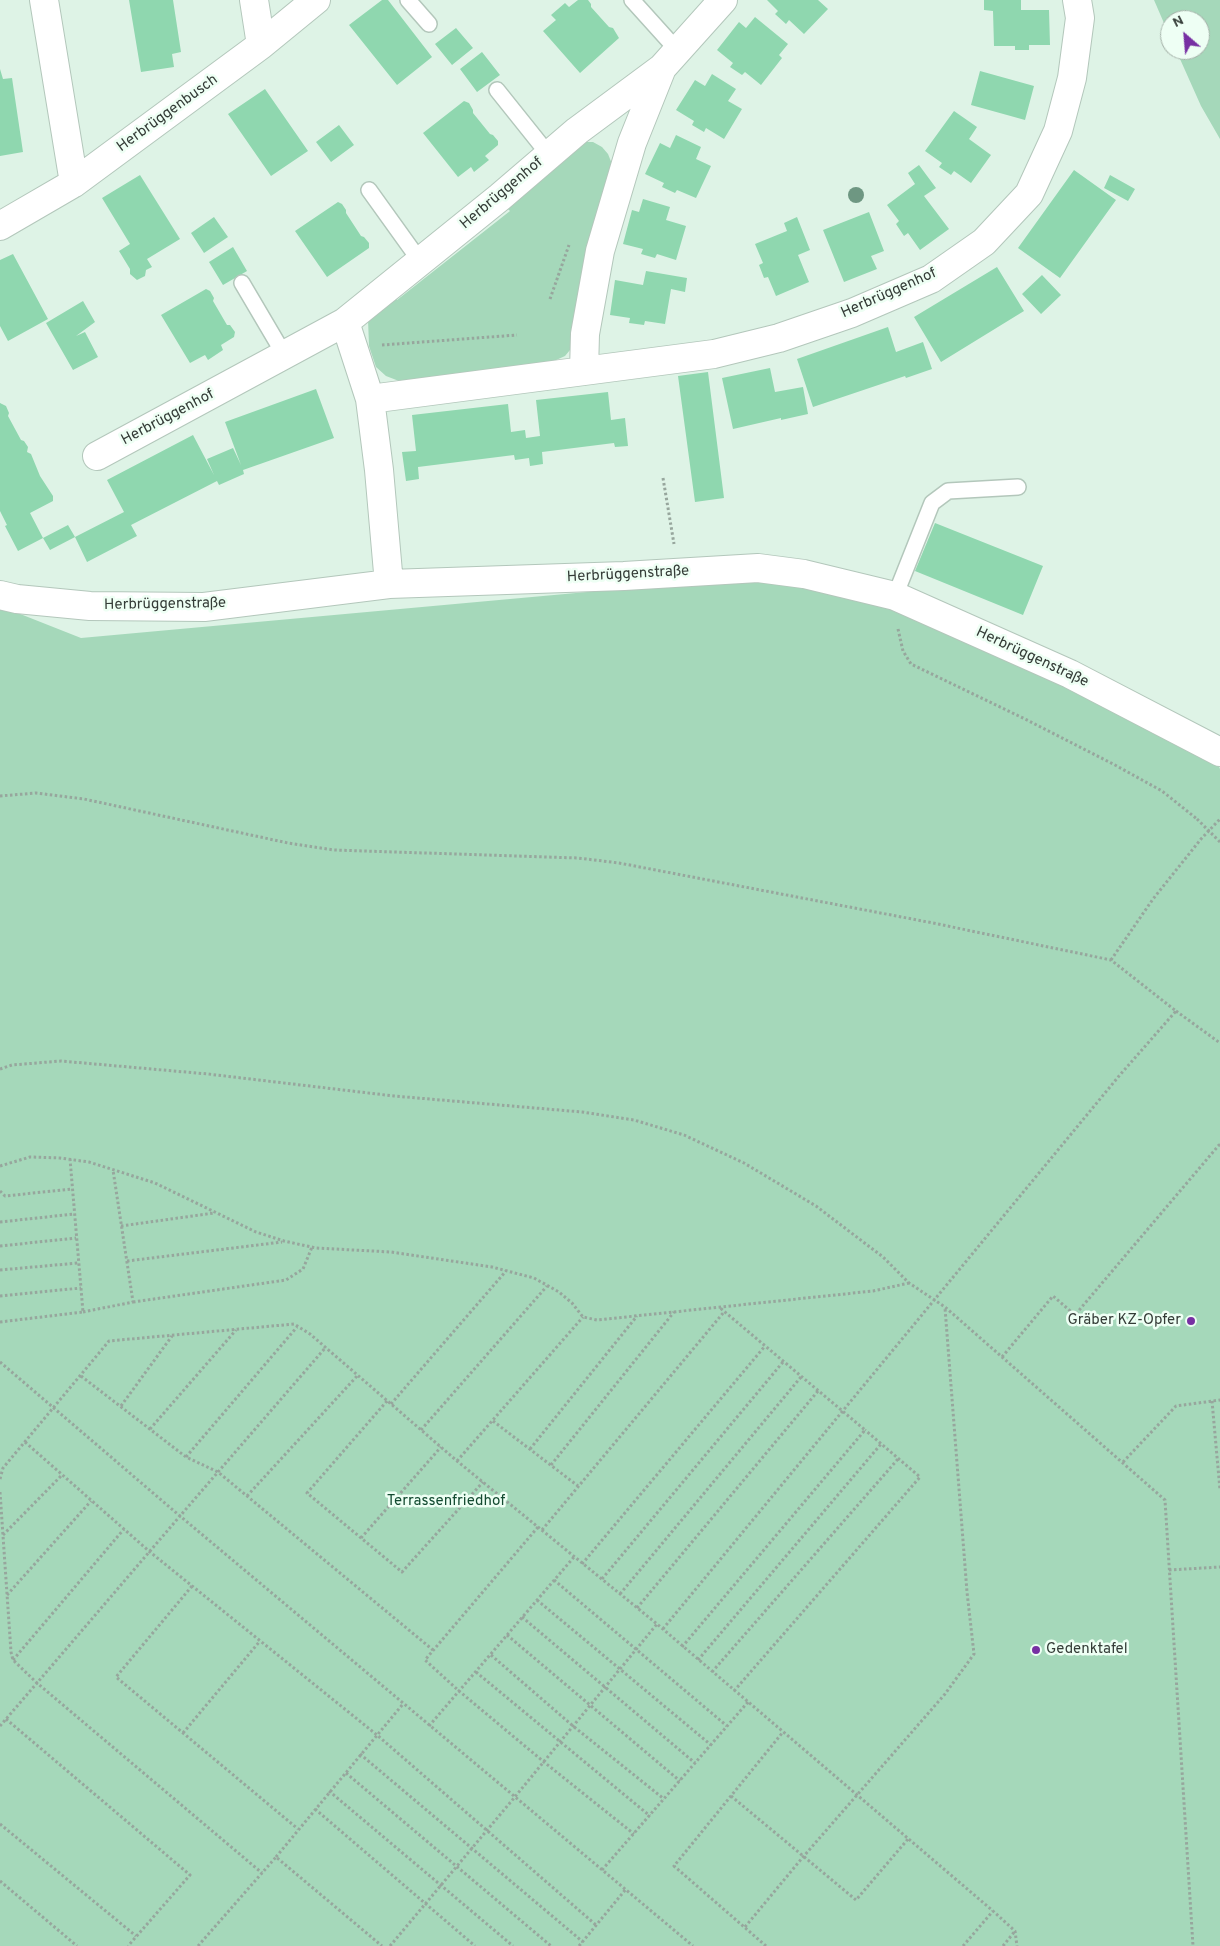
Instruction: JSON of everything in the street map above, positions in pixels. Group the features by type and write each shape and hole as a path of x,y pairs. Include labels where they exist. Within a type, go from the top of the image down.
{"street":[{"path":"44,0 74,183"},
{"path":"254,0 261,44"},
{"name":"Herbrüggenbusch","path":"0,226 74,183 261,44 316,0"},
{"name":"Herbrüggenhof","path":"97,456 285,356 348,334 420,261 577,131 670,60 723,0"},
{"name":"Herbrüggenhof","path":"370,399 714,354 779,338 852,313 931,278 984,242 1029,194 1058,131 1072,78 1080,18 1076,0"},
{"name":"Herbrüggenhof","path":"584,371 585,334 600,251 632,143 670,60"},
{"path":"348,334 370,399 379,470 389,584"},
{"name":"Herbrüggenstraße","path":"0,595 17,599 90,606 204,607 389,584 624,576 758,568 804,574 895,596 1070,674 1220,752"}],"lane":[{"path":"408,0 429,24"},
{"path":"632,0 670,60"},
{"path":"497,90 549,155"},
{"path":"369,190 420,261"},
{"path":"242,284 285,356"},
{"path":"895,596 932,503 948,492 1018,487"}],"path":[{"path":"348,334 517,335"},
{"path":"662,478 676,553"},
{"path":"895,596 898,634 903,651 911,664 1025,719 1162,791 1197,819 1220,842"},
{"path":"0,796 36,793 84,799 288,843 334,850 578,858 619,863 942,925 1111,960 1220,1044"},
{"path":"1111,960 1153,899 1201,839 1220,819"},
{"path":"662,1630 1119,1076 1176,1011"},
{"path":"0,1068 12,1064 61,1060 208,1074 394,1096 582,1112 634,1120 684,1135 744,1163 816,1206 883,1257 909,1283 945,1308 1165,1500 1193,1946"},
{"path":"1002,1357 1053,1296 1075,1315 1219,1144 1220,1146"},
{"path":"0,1166 30,1158 70,1159 89,1162 155,1183 256,1232 284,1242 312,1247 391,1252 492,1267 534,1278 572,1304 583,1317 597,1320 873,1291 909,1283"},
{"path":"70,1159 83,1312"},
{"path":"112,1170 133,1302"},
{"path":"0,1192 5,1196 72,1189"},
{"path":"121,1226 216,1212"},
{"path":"0,1222 74,1214"},
{"path":"0,1246 76,1238"},
{"path":"127,1261 284,1242"},
{"path":"0,1322 83,1312 133,1302 286,1280 303,1269 312,1247"},
{"path":"0,1270 78,1262"},
{"path":"391,1404 506,1271"},
{"path":"422,1430 547,1286"},
{"path":"0,1296 81,1288"},
{"path":"718,1307 920,1477 734,1691"},
{"path":"745,1927 803,1856 945,1694 974,1654 967,1592 945,1308"},
{"path":"551,1465 674,1312"},
{"path":"542,1530 724,1312"},
{"path":"530,1449 637,1316"},
{"path":"457,1461 583,1317"},
{"path":"0,1479 3,1468 109,1341 294,1324 326,1347 457,1461 657,1624 993,1911 1015,1931 1017,1946"},
{"path":"186,1457 297,1326"},
{"path":"150,1429 236,1330"},
{"path":"121,1406 172,1335"},
{"path":"582,1564 765,1346"},
{"path":"0,1726 326,1347"},
{"path":"0,1362 402,1704 693,1946"},
{"path":"602,1579 783,1362"},
{"path":"247,1496 358,1375"},
{"path":"81,1376 186,1457 218,1472 433,1650"},
{"path":"620,1594 801,1376"},
{"path":"637,1608 818,1391"},
{"path":"1123,1463 1176,1406 1220,1400"},
{"path":"388,1401 307,1492 402,1572 483,1482"},
{"path":"1212,1401 1220,1490"},
{"path":"493,1421 578,1486"},
{"path":"682,1647 865,1430"},
{"path":"25,1442 150,1552 376,1735 596,1925"},
{"path":"698,1660 882,1444"},
{"path":"361,1538 441,1447"},
{"path":"712,1672 898,1459"},
{"path":"3,1536 62,1474"},
{"path":"0,1492 13,1660 37,1683 262,1873"},
{"path":"7,1594 91,1501"},
{"path":"538,1527 425,1660 544,1762 634,1834"},
{"path":"13,1660 124,1529"},
{"path":"429,1726 574,1557"},
{"path":"1170,1570 1220,1567"},
{"path":"554,1580 727,1726"},
{"path":"192,1586 116,1677 298,1829"},
{"path":"537,1600 711,1745"},
{"path":"522,1618 606,1686 695,1763"},
{"path":"390,1946 657,1624"},
{"path":"507,1635 680,1781"},
{"path":"183,1734 260,1641"},
{"path":"491,1655 573,1726 664,1800"},
{"path":"476,1672 650,1816"},
{"path":"602,1870 748,1702"},
{"path":"198,1946 262,1873 402,1704"},
{"path":"6,1719 190,1875 128,1946"},
{"path":"766,1946 674,1866 783,1732"},
{"path":"360,1754 583,1942"},
{"path":"346,1773 551,1946"},
{"path":"330,1791 513,1946"},
{"path":"731,1796 856,1900 908,1839"},
{"path":"315,1809 475,1946"},
{"path":"0,1824 136,1936"},
{"path":"276,1856 382,1946"},
{"path":"0,1881 77,1946"},
{"path":"579,1946 626,1889"},
{"path":"963,1946 993,1911"},
{"path":"1003,1946 1015,1931"}],"green space":[{"path":"1154,0 1220,0 1220,139 1201,106 1180,60 1210,60 1210,10 1160,10 1160,14"},
{"path":"581,142 593,142 602,147 608,154 612,164 570,350 565,356 554,361 399,381 386,376 376,367 369,346 368,319 392,292 397,300 510,211 504,205"},
{"name":"Terrassenfriedhof","path":"796,573 971,635 1213,753 1220,769 1220,1946 0,1946 0,606 81,638"}],"building":[{"path":"129,0 173,0 181,52 172,54 174,67 141,72"},
{"path":"382,0 388,0 432,57 397,85 349,25"},
{"path":"578,0 588,0 591,7 609,27 613,28 619,38 580,73 543,31 556,20 551,15 565,3 569,7"},
{"path":"767,0 818,0 828,9 804,34 789,20 786,24 775,14 778,11"},
{"path":"984,0 1021,0 1021,10 1049,10 1050,45 1029,45 1029,50 1015,50 1015,46 994,46 993,11 984,10"},
{"path":"755,17 788,44 779,55 782,58 761,85 745,72 742,75 730,67 733,63 717,50 739,22 746,28"},
{"path":"456,28 473,48 452,65 435,44"},
{"path":"482,52 500,75 477,92 460,69"},
{"path":"0,69 3,79 12,78 23,152 0,156"},
{"path":"980,71 1034,86 1025,120 971,105"},
{"path":"712,74 736,89 728,101 742,109 724,139 706,128 704,132 692,125 694,121 676,110 695,80 705,86"},
{"path":"265,89 308,151 271,176 228,114"},
{"path":"464,101 469,103 473,113 498,141 498,145 485,156 489,160 474,172 471,167 458,177 423,133"},
{"path":"954,111 977,127 969,139 991,155 971,183 954,171 951,175 939,167 942,163 925,151"},
{"path":"339,125 354,145 331,162 316,142"},
{"path":"676,135 701,147 696,159 711,166 696,198 677,190 675,193 662,187 664,183 645,174 660,143 670,148"},
{"path":"919,165 936,188 924,196 949,229 920,250 908,233 904,236 896,224 899,221 887,205 915,184 908,173"},
{"path":"1074,170 1116,200 1060,278 1018,248"},
{"path":"140,175 180,239 147,259 152,267 146,270 145,276 137,280 130,274 130,269 119,251 130,244 102,198"},
{"path":"1110,175 1135,189 1128,201 1104,188"},
{"path":"643,199 670,207 666,220 686,226 676,260 657,254 655,258 641,254 643,249 623,244 632,210 639,212"},
{"path":"338,202 342,204 361,236 369,243 369,248 327,277 295,231"},
{"path":"869,212 884,251 871,256 877,269 844,282 823,230"},
{"path":"214,217 228,237 204,253 191,233"},
{"path":"797,217 810,250 798,255 809,282 776,296 768,277 764,278 759,265 763,263 755,244 787,231 784,223"},
{"path":"233,247 247,271 223,285 209,262"},
{"path":"13,254 48,319 8,341 0,326 0,260"},
{"path":"997,267 1024,311 941,362 914,317"},
{"path":"646,271 687,278 685,292 671,289 665,324 645,321 644,325 629,323 630,318 610,315 615,280 643,285"},
{"path":"1042,275 1061,295 1041,314 1022,294"},
{"path":"206,289 210,291 214,298 213,301 227,325 230,325 235,332 234,337 221,345 223,350 208,360 205,355 190,363 161,315"},
{"path":"83,301 95,322 76,336 85,332 98,357 73,370 46,323"},
{"path":"888,327 896,352 923,342 932,369 906,378 905,376 813,407 797,359"},
{"path":"770,368 775,392 803,387 808,414 733,429 722,378"},
{"path":"708,372 724,498 695,502 678,376"},
{"path":"316,389 334,438 243,470 244,474 219,485 217,481 131,525 137,536 87,562 75,537 124,512 107,480 193,435 214,475 207,459 233,448 241,465 225,422"},
{"path":"608,392 611,420 625,418 628,446 615,447 614,443 542,452 543,464 530,466 529,458 515,460 514,455 418,467 419,479 406,481 402,452 416,451 412,415 508,404 511,432 525,430 526,438 540,436 536,400"},
{"path":"0,403 6,406 9,413 8,416 21,440 28,447 27,452 31,454 40,476 53,496 53,501 30,513 43,538 18,551 5,526 7,525 0,511"},
{"path":"935,523 1043,566 1023,615 915,571"},
{"path":"68,525 75,537 50,550 43,538"}],"place":[{"name":"Gräber KZ-Opfer","path":"1191,1321"},
{"name":"Gedenktafel","path":"1036,1650"}]}
